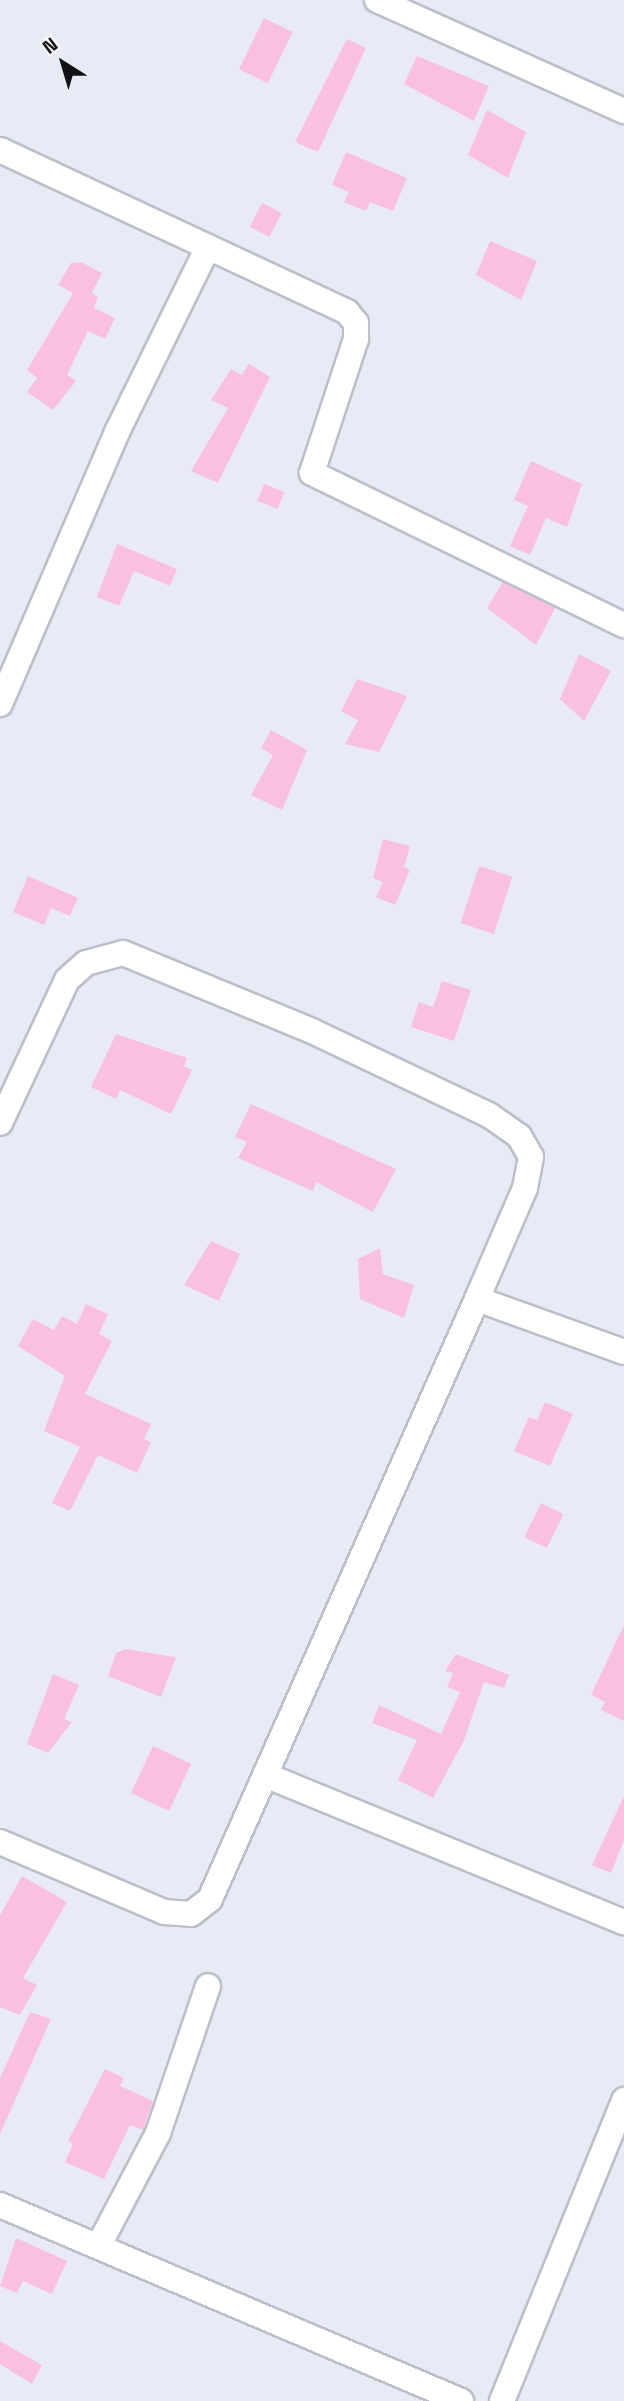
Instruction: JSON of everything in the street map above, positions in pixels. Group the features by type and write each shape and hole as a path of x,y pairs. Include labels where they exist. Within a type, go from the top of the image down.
{"street":[{"path":"377,0 624,111"},
{"path":"0,150 347,312 356,323 356,339 312,460 322,481 624,625"},
{"path":"0,704 117,432 208,247"},
{"path":"0,1123 6,1094 68,980 86,963 123,953 312,1031 489,1115 519,1136 531,1157 525,1188 477,1299 210,1899 191,1914 164,1912 0,1842"},
{"path":"477,1299 624,1352"},
{"path":"265,1775 624,1922"},
{"path":"99,2245 158,2133 208,1986"},
{"path":"502,2401 616,2141 624,2100"},
{"path":"0,2205 461,2401"}],"building":[{"path":"264,18 293,32 268,83 239,69"},
{"path":"347,39 366,48 318,152 295,142"},
{"path":"417,56 489,86 474,121 404,84"},
{"path":"487,110 526,132 508,178 468,155"},
{"path":"346,152 407,178 393,211 370,202 366,211 344,202 349,192 332,185"},
{"path":"262,203 282,213 269,237 250,227"},
{"path":"490,241 537,261 521,300 476,275"},
{"path":"81,262 102,273 92,293 98,297 94,308 115,318 105,339 88,331 67,375 76,381 53,410 27,392 37,378 27,370 73,293 58,285 71,263"},
{"path":"249,364 270,377 218,483 191,471 228,408 211,400 231,369 242,375"},
{"path":"531,461 582,484 567,527 546,518 530,555 510,546 528,506 514,500"},
{"path":"264,484 284,492 278,509 257,501"},
{"path":"117,544 177,569 170,586 134,571 119,606 97,597"},
{"path":"503,582 555,608 536,645 487,608"},
{"path":"579,654 611,671 584,721 560,699"},
{"path":"357,679 407,696 379,752 345,744 358,720 341,711"},
{"path":"271,730 307,750 282,810 251,795 273,755 261,748"},
{"path":"383,839 410,846 404,867 410,870 395,905 376,897 383,882 373,878"},
{"path":"479,866 512,877 494,934 460,923"},
{"path":"28,876 78,898 70,916 51,908 44,925 13,912"},
{"path":"442,981 471,990 454,1041 411,1027 419,1002 433,1007"},
{"path":"116,1034 187,1058 184,1066 192,1070 171,1114 120,1090 116,1099 91,1087"},
{"path":"251,1104 396,1169 373,1212 316,1182 313,1191 238,1158 247,1142 235,1137"},
{"path":"211,1241 240,1254 219,1301 184,1285"},
{"path":"380,1248 383,1274 414,1285 404,1318 360,1299 358,1259"},
{"path":"86,1304 108,1314 99,1334 112,1341 85,1394 151,1424 144,1439 151,1442 137,1473 98,1455 70,1511 52,1503 80,1447 44,1431 65,1376 18,1346 33,1319 54,1330 62,1316 77,1324"},
{"path":"545,1402 573,1414 550,1466 514,1451 529,1417 537,1420"},
{"path":"541,1503 563,1514 547,1548 524,1537"},
{"path":"624,1625 624,1721 601,1710 605,1702 591,1695"},
{"path":"125,1649 176,1657 161,1697 108,1676 116,1653"},
{"path":"456,1654 509,1675 504,1688 484,1682 464,1740 433,1798 398,1780 417,1740 372,1723 379,1705 441,1734 460,1692 447,1687 453,1673 445,1671"},
{"path":"53,1674 79,1685 64,1719 72,1722 48,1753 27,1744"},
{"path":"153,1746 191,1764 169,1811 131,1793"},
{"path":"624,1796 624,1840 611,1873 592,1865"},
{"path":"22,1876 67,1902 23,1978 37,1985 20,2015 0,2007 0,1915"},
{"path":"30,2012 51,2019 0,2134 0,2078"},
{"path":"105,2069 124,2078 120,2086 153,2101 143,2130 130,2125 104,2179 65,2162 73,2144 68,2141"},
{"path":"16,2238 67,2261 52,2294 23,2281 17,2293 0,2286"},
{"path":"0,2341 42,2365 32,2384 0,2364"}]}
